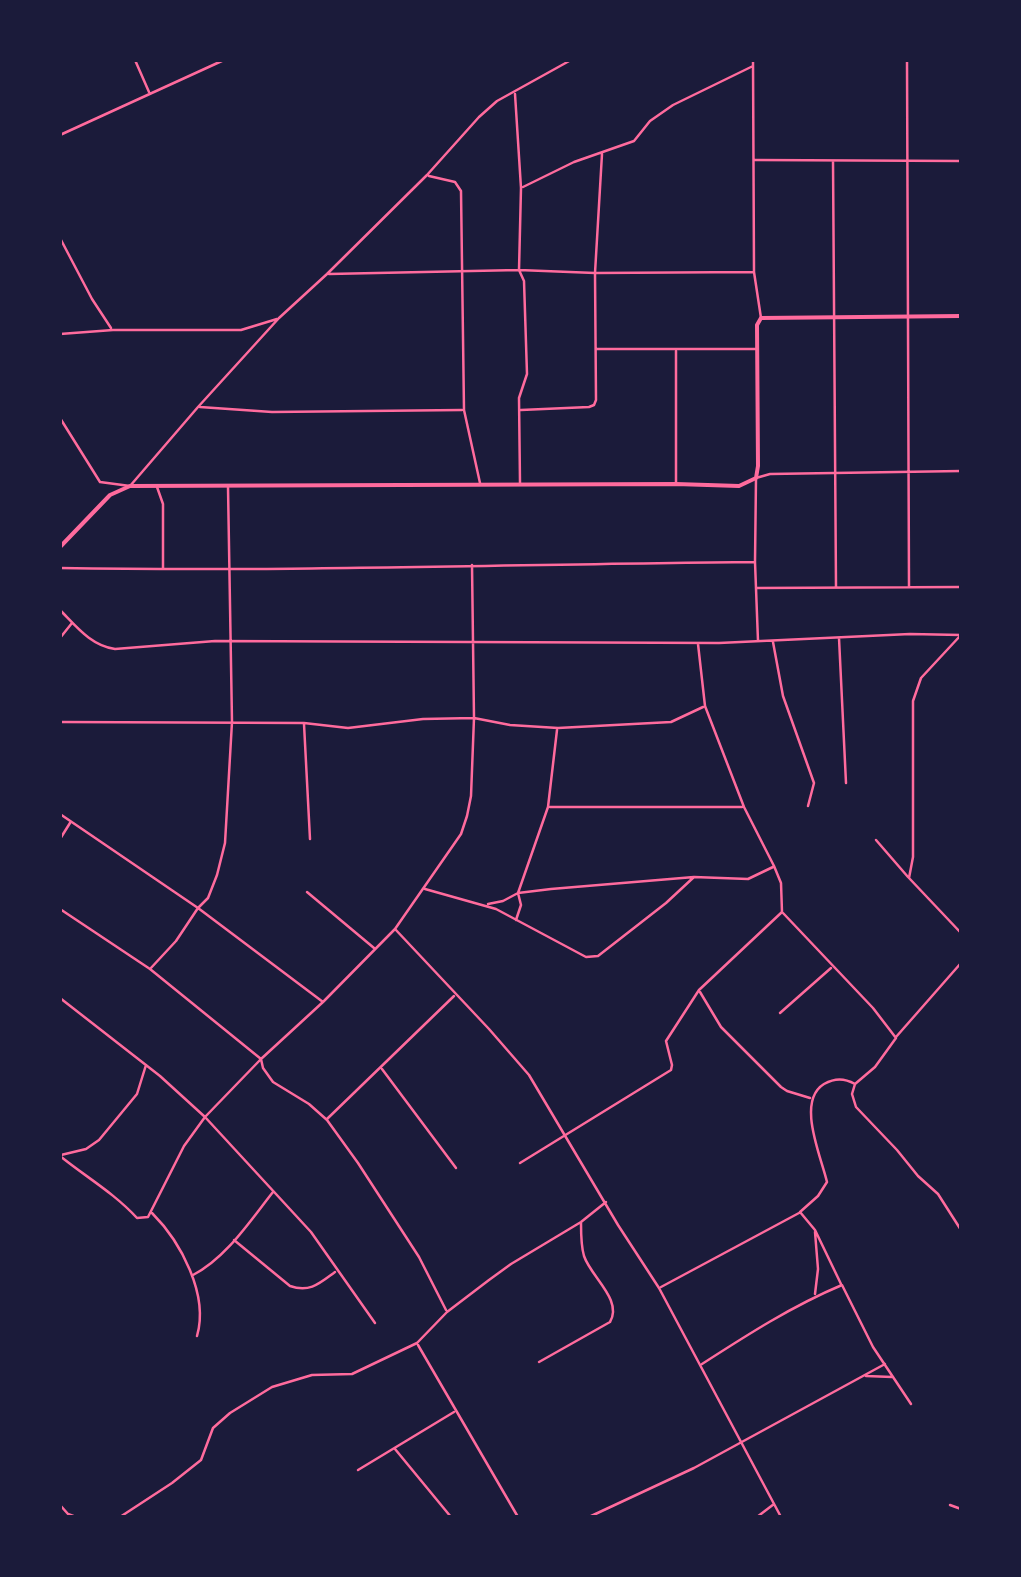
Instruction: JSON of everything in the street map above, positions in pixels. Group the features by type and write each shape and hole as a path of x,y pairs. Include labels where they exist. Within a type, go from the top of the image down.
{"street":[{"path":"135,60 149,93"},
{"path":"60,136 224,60"},
{"path":"60,547 110,495 130,486 279,318 427,175 479,117 497,101 571,60"},
{"path":"753,60 754,272 761,318 757,325 754,562 758,642"},
{"path":"907,60 909,587"},
{"path":"521,188 574,162 634,141 650,121 673,104 753,66"},
{"path":"515,93 521,188 519,270 524,281 528,374 519,398 520,485"},
{"path":"519,410 594,405 595,273 602,154"},
{"path":"753,160 961,161"},
{"path":"833,161 836,588"},
{"path":"427,175 454,182 462,200 464,410 480,485"},
{"path":"60,238 113,330"},
{"path":"327,274 519,270 754,272"},
{"path":"761,318 961,316"},
{"path":"60,334 241,330 279,318"},
{"path":"676,348 676,484"},
{"path":"595,349 757,348"},
{"path":"198,407 272,412 464,410"},
{"path":"60,418 100,482 130,486 738,486 770,474 961,471"},
{"path":"157,486 163,504 162,570"},
{"path":"150,969 208,898 226,843 232,764 228,486"},
{"path":"60,568 229,570 754,562"},
{"path":"60,1156 143,1219 152,1212 184,1146 204,1117 395,929 425,889 461,834 471,796 472,565"},
{"path":"756,588 961,587"},
{"path":"60,610 94,643 115,650 215,641 758,642 961,635"},
{"path":"60,638 72,622"},
{"path":"909,878 913,857 913,701 920,678 961,635"},
{"path":"839,637 846,783"},
{"path":"773,641 782,696 814,783 808,806"},
{"path":"520,1163 670,1070 666,1042 699,990 782,912 781,884 744,807 705,706 698,642"},
{"path":"60,722 304,722 348,728 423,718 474,718 558,728 671,722 705,706"},
{"path":"304,722 310,839"},
{"path":"516,920 518,893 548,807 558,728"},
{"path":"548,807 744,807"},
{"path":"60,814 198,908 323,1002"},
{"path":"60,839 70,821"},
{"path":"876,840 961,932"},
{"path":"486,905 518,893 694,876 748,880 774,866"},
{"path":"425,889 486,905 586,957 598,956 666,904 694,876"},
{"path":"307,892 375,949"},
{"path":"60,908 150,969 261,1059 273,1082 327,1120 419,1257 447,1312"},
{"path":"782,912 873,1008 896,1038"},
{"path":"395,929 529,1075 660,1288 781,1517"},
{"path":"961,963 875,1067 855,1084 852,1094 856,1107 938,1194 961,1230"},
{"path":"780,1013 832,967"},
{"path":"699,990 722,1027 782,1087 812,1098"},
{"path":"327,1120 455,995"},
{"path":"60,998 146,1065 204,1117 311,1232 374,1323"},
{"path":"60,1156 99,1140 137,1094 146,1065"},
{"path":"381,1068 456,1168"},
{"path":"660,1288 800,1212 818,1196 827,1182 810,1111 812,1098 818,1087 834,1079 855,1084"},
{"path":"193,1275 206,1268 234,1240 274,1191"},
{"path":"120,1517 200,1460 220,1420 272,1387 312,1375 352,1374 417,1343 447,1312 511,1264 581,1222 606,1202"},
{"path":"152,1212 186,1258 193,1275 200,1325 197,1336"},
{"path":"800,1212 815,1230 873,1346 911,1404"},
{"path":"539,1362 610,1322 614,1315 614,1304 584,1258 581,1222"},
{"path":"814,1296 818,1269 815,1230"},
{"path":"234,1240 290,1286 300,1289 314,1287 338,1270"},
{"path":"702,1364 814,1296 842,1285"},
{"path":"417,1343 518,1517"},
{"path":"588,1517 741,1443 885,1364"},
{"path":"864,1376 892,1376"},
{"path":"358,1470 456,1411"},
{"path":"394,1448 451,1517"},
{"path":"757,1517 775,1504"},
{"path":"60,1505 76,1517"},
{"path":"950,1505 961,1509"}]}
